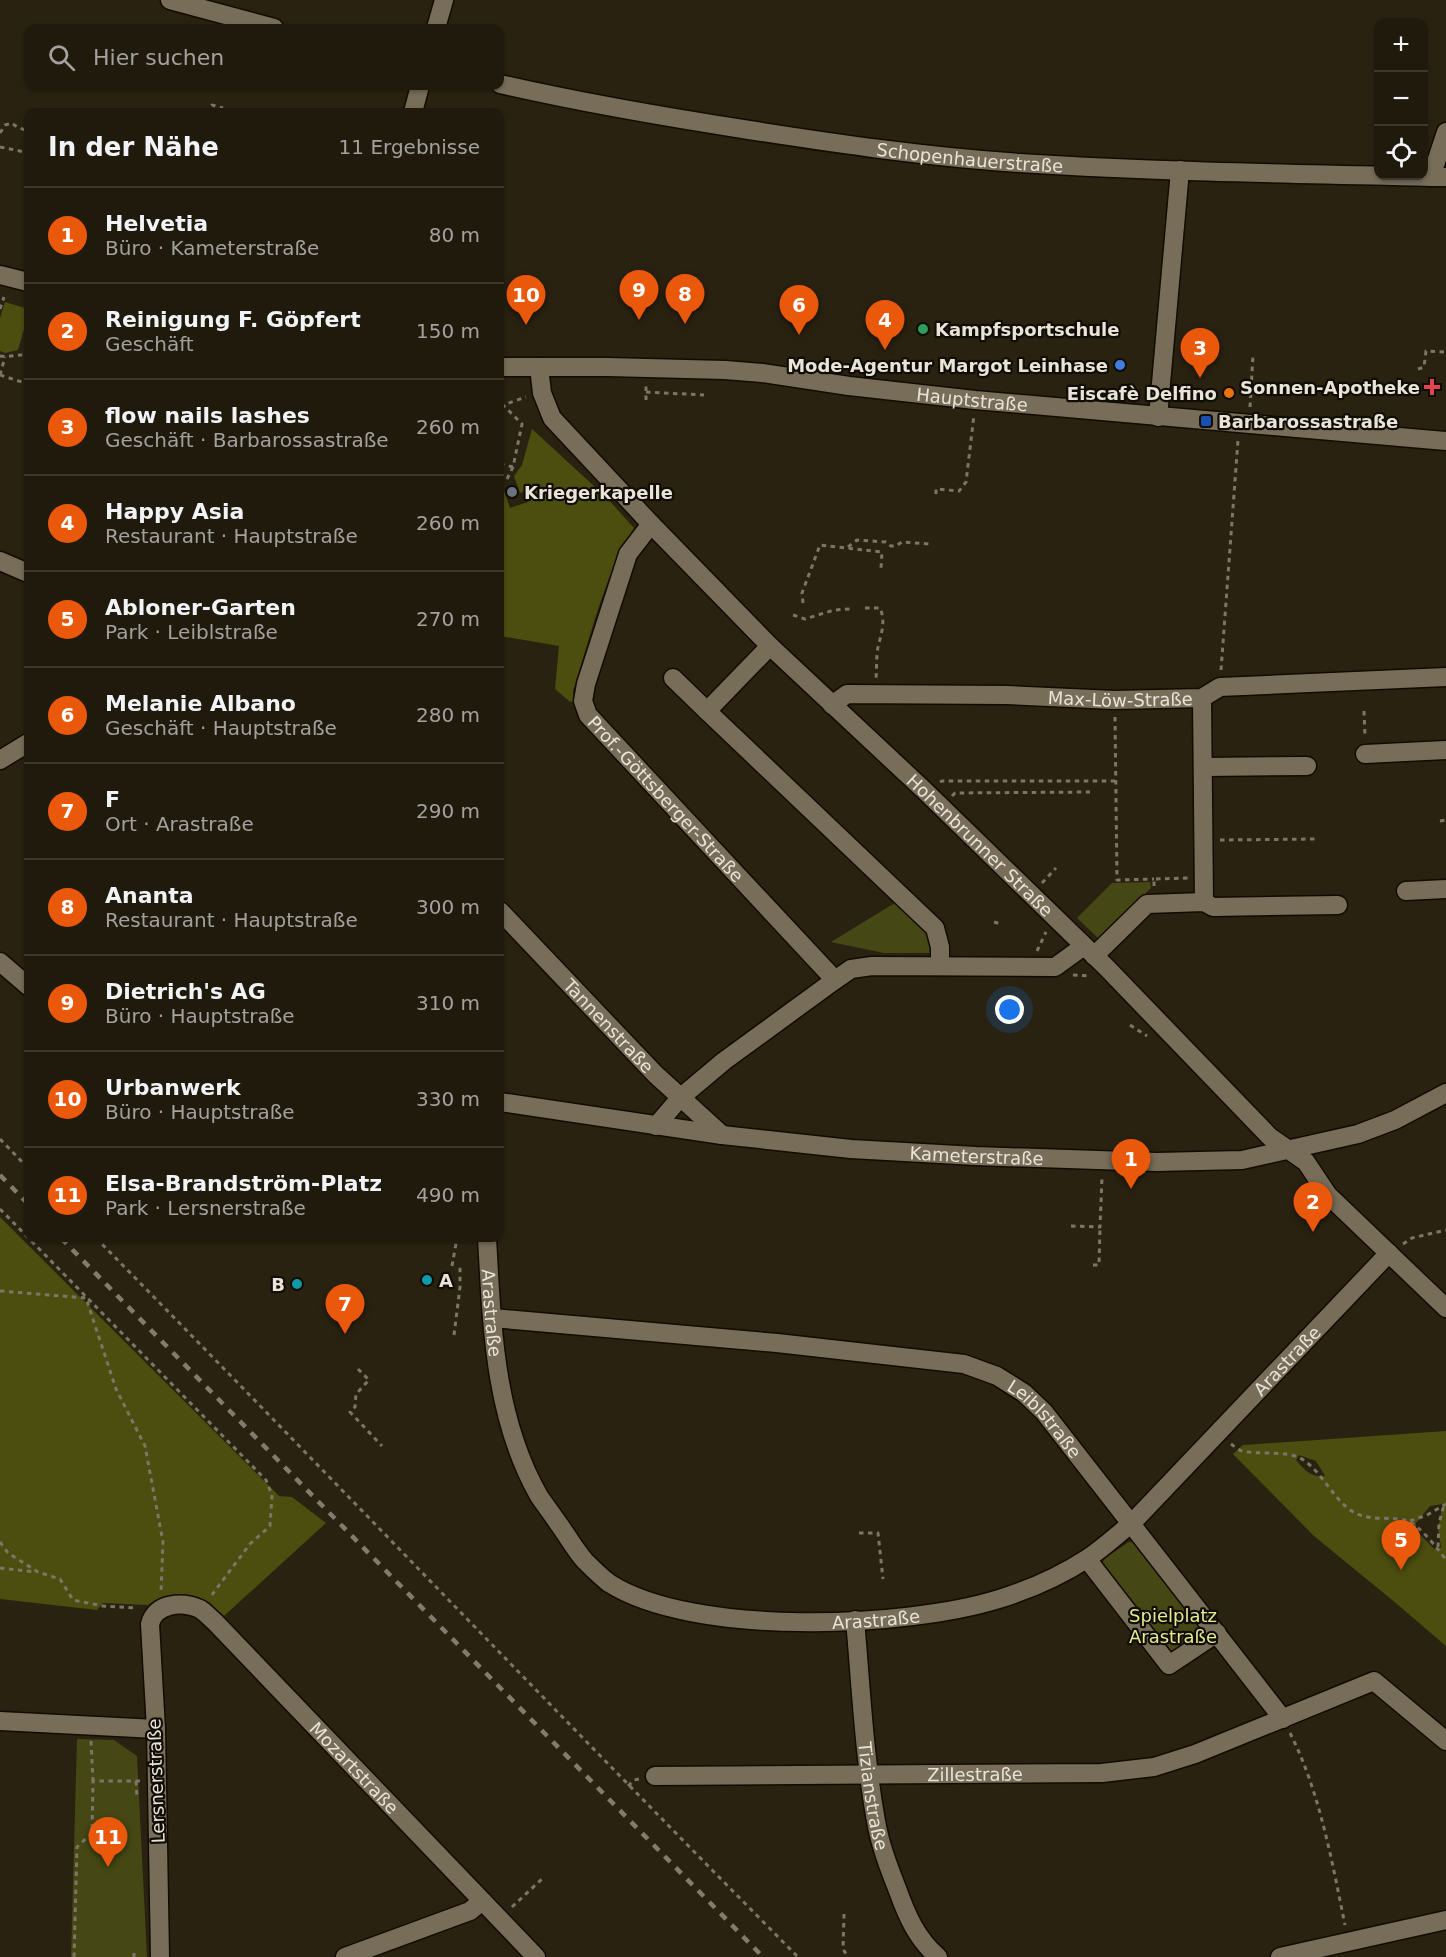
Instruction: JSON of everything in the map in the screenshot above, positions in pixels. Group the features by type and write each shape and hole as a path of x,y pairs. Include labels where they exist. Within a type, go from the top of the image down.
{"street":[{"path":"170,0 259,24"},
{"path":"437,24 444,0"},
{"name":"Schopenhauerstraße","path":"504,85 555,97 856,147 1019,163 1438,177"},
{"path":"414,108 419,90"},
{"path":"1438,177 1446,132"},
{"path":"1158,417 1180,170"},
{"path":"0,275 24,281"},
{"name":"Hauptstraße","path":"504,367 608,367 744,372 916,394 1446,441"},
{"name":"Hohenbrunner Straße","path":"539,367 542,393 552,418 651,524 770,646 925,790 1095,957 1270,1137 1306,1162 1328,1195 1446,1308"},
{"name":"Prof.-Göttsberger-Straße","path":"651,524 628,554 586,684 583,701 588,715 835,980"},
{"path":"0,561 24,571"},
{"path":"707,711 770,646"},
{"name":"Max-Löw-Straße","path":"832,705 847,694 1007,695 1114,700 1202,698 1220,687 1446,677"},
{"path":"673,678 935,928 940,946 940,966"},
{"path":"1202,698 1204,902"},
{"path":"0,760 24,745"},
{"path":"1365,754 1446,750"},
{"path":"1203,767 1307,766"},
{"path":"1406,891 1446,889"},
{"path":"656,1126 680,1098 724,1061 851,969 872,966 1055,967 1095,957 1147,904 1154,903 1204,902 1213,907 1338,905"},
{"name":"Tannenstraße","path":"504,915 680,1098 722,1136"},
{"path":"0,962 24,983"},
{"name":"Kameterstraße","path":"504,1103 722,1136 851,1149 1102,1161 1242,1160 1358,1134 1395,1120 1446,1093"},
{"name":"Arastraße","path":"487,1242 497,1370 508,1422 539,1496 583,1559 608,1582 656,1603 714,1616 752,1620 855,1620 914,1616 962,1608 999,1599 1036,1585 1087,1559 1132,1523 1389,1253"},
{"name":"Leiblstraße","path":"492,1318 777,1343 964,1364 997,1376 1024,1393 1044,1412 1283,1719"},
{"path":"1087,1559 1169,1665 1217,1633"},
{"path":"156,1612 171,1605 185,1605 200,1609"},
{"name":"Mozartstraße","path":"200,1609 536,1957"},
{"name":"Lersnerstraße","path":"156,1612 150,1624 156,1729 160,1957"},
{"name":"Tizianstraße","path":"855,1620 869,1773 876,1822 889,1868 915,1932 929,1950 938,1957"},
{"path":"1283,1719 1374,1681 1446,1741"},
{"name":"Zillestraße","path":"656,1776 1102,1773 1154,1767 1195,1754 1283,1719"},
{"path":"0,1721 156,1729"},
{"path":"350,1956 470,1911 482,1901"},
{"path":"1280,1957 1446,1920"}],"path":[{"path":"209,108 212,105 222,108"},
{"path":"0,133 5,125 12,123 17,128 24,130"},
{"path":"0,147 24,153"},
{"path":"0,309 4,297"},
{"path":"1418,369 1424,367 1426,351 1445,352"},
{"path":"0,356 24,355"},
{"path":"1220,687 1244,423 1253,355"},
{"path":"5,357 0,375 24,383"},
{"path":"646,387 646,400"},
{"path":"646,392 704,395"},
{"path":"504,403 526,397"},
{"path":"504,407 522,424 513,466 507,479"},
{"path":"936,494 936,489 959,491 966,482 974,415"},
{"path":"504,465 513,466"},
{"path":"846,548 857,540 886,542 891,546 902,542 929,544"},
{"path":"803,603 802,593 820,545 882,552 881,568"},
{"path":"865,608 880,608 882,613 881,639 877,648 876,686"},
{"path":"793,615 806,619 834,609 852,609"},
{"path":"1114,700 1117,880 1204,878"},
{"path":"1364,711 1365,754"},
{"path":"925,790 942,781 1115,781"},
{"path":"966,793 1090,792"},
{"path":"1440,821 1446,820"},
{"path":"1203,840 1317,839"},
{"path":"1154,879 1154,903"},
{"path":"1034,967 1034,956 1055,918"},
{"path":"994,922 1001,924"},
{"path":"1055,967 1073,975 1096,976 1095,957"},
{"path":"1130,1024 1151,1039"},
{"path":"0,1139 24,1164"},
{"path":"1093,1265 1100,1265 1102,1179"},
{"path":"0,1209 24,1234"},
{"path":"1071,1226 1100,1227"},
{"path":"1389,1253 1412,1239 1446,1230"},
{"path":"32,1242 266,1480 272,1495 270,1526 249,1544 200,1609"},
{"path":"100,1242 354,1500 628,1786 798,1957"},
{"path":"452,1266 455,1242"},
{"path":"454,1335 460,1267"},
{"path":"0,1291 86,1298"},
{"path":"0,1542 8,1553 38,1572 60,1580 74,1600 103,1606 142,1608 156,1612 163,1542 145,1446 116,1389 86,1298"},
{"path":"358,1369 369,1380 356,1394 355,1407 350,1412 382,1446"},
{"path":"1218,1433 1240,1451 1269,1452 1301,1458 1327,1482 1339,1501 1357,1514 1410,1521 1445,1505"},
{"path":"1438,1547 1439,1523 1445,1505"},
{"path":"1410,1521 1438,1547 1446,1560"},
{"path":"859,1533 878,1533 883,1579"},
{"path":"0,1568 38,1572"},
{"path":"1283,1719 1308,1778 1327,1837 1348,1942"},
{"path":"74,1957 77,1847 92,1833 92,1726"},
{"path":"628,1786 634,1780"},
{"path":"93,1781 157,1781"},
{"path":"136,1781 137,1798"},
{"path":"510,1909 544,1877"},
{"path":"843,1914 843,1949 848,1957"}],"green space":[{"path":"1150,882 1151,888 1099,939 1077,918 1112,883"},
{"path":"898,901 928,931 932,953 884,953 831,942"},
{"name":"Spielplatz Arastraße","path":"1129,1542 1134,1542 1203,1629 1202,1637 1171,1661 1102,1564 1105,1558"},
{"path":"77,1739 114,1740 137,1756 147,1957 71,1957"}],"shaded area":[{"path":"5,302 24,308 24,329 18,350 5,353 0,351 0,318"},
{"path":"532,429 607,498 634,528 624,545 601,601 573,691 574,703 555,689 559,646 504,637 504,491 510,508 528,502 525,491 520,493 514,476 522,465"},
{"path":"0,1217 279,1496 292,1497 326,1523 224,1616 209,1602 178,1595 157,1599 148,1605 103,1603 97,1610 0,1599"},
{"path":"1446,1431 1446,1646 1314,1536 1233,1454 1243,1445","holes":["1299,1455 1316,1461 1325,1476 1316,1476 1305,1470 1296,1460","1443,1504 1438,1529 1441,1547 1434,1549 1416,1530 1416,1523 1430,1506"]}],"railway":[{"path":"0,1175 24,1200"},
{"path":"65,1242 763,1957"}],"place":[{"name":"Dietrich's AG","path":"639,320"},
{"name":"Ananta","path":"685,324"},
{"name":"Urbanwerk","path":"526,325"},
{"name":"Kampfsportschule","path":"923,329"},
{"name":"Melanie Albano","path":"799,335"},
{"name":"Happy Asia","path":"885,350"},
{"name":"Mode-Agentur Margot Leinhase","path":"1120,365"},
{"name":"flow nails lashes","path":"1200,378"},
{"name":"Sonnen-Apotheke","path":"1432,387"},
{"name":"Eiscafè Delfino","path":"1229,393"},
{"name":"Barbarossastraße","path":"1206,421"},
{"name":"Kriegerkapelle","path":"512,492"},
{"name":"Helvetia","path":"1131,1189"},
{"name":"Reinigung F. Göpfert","path":"1313,1232"},
{"name":"A","path":"427,1280"},
{"name":"B","path":"297,1284"},
{"name":"F","path":"345,1334"},
{"name":"Abloner-Garten","path":"1401,1570"},
{"name":"Elsa-Brandström-Platz","path":"108,1867"}]}
